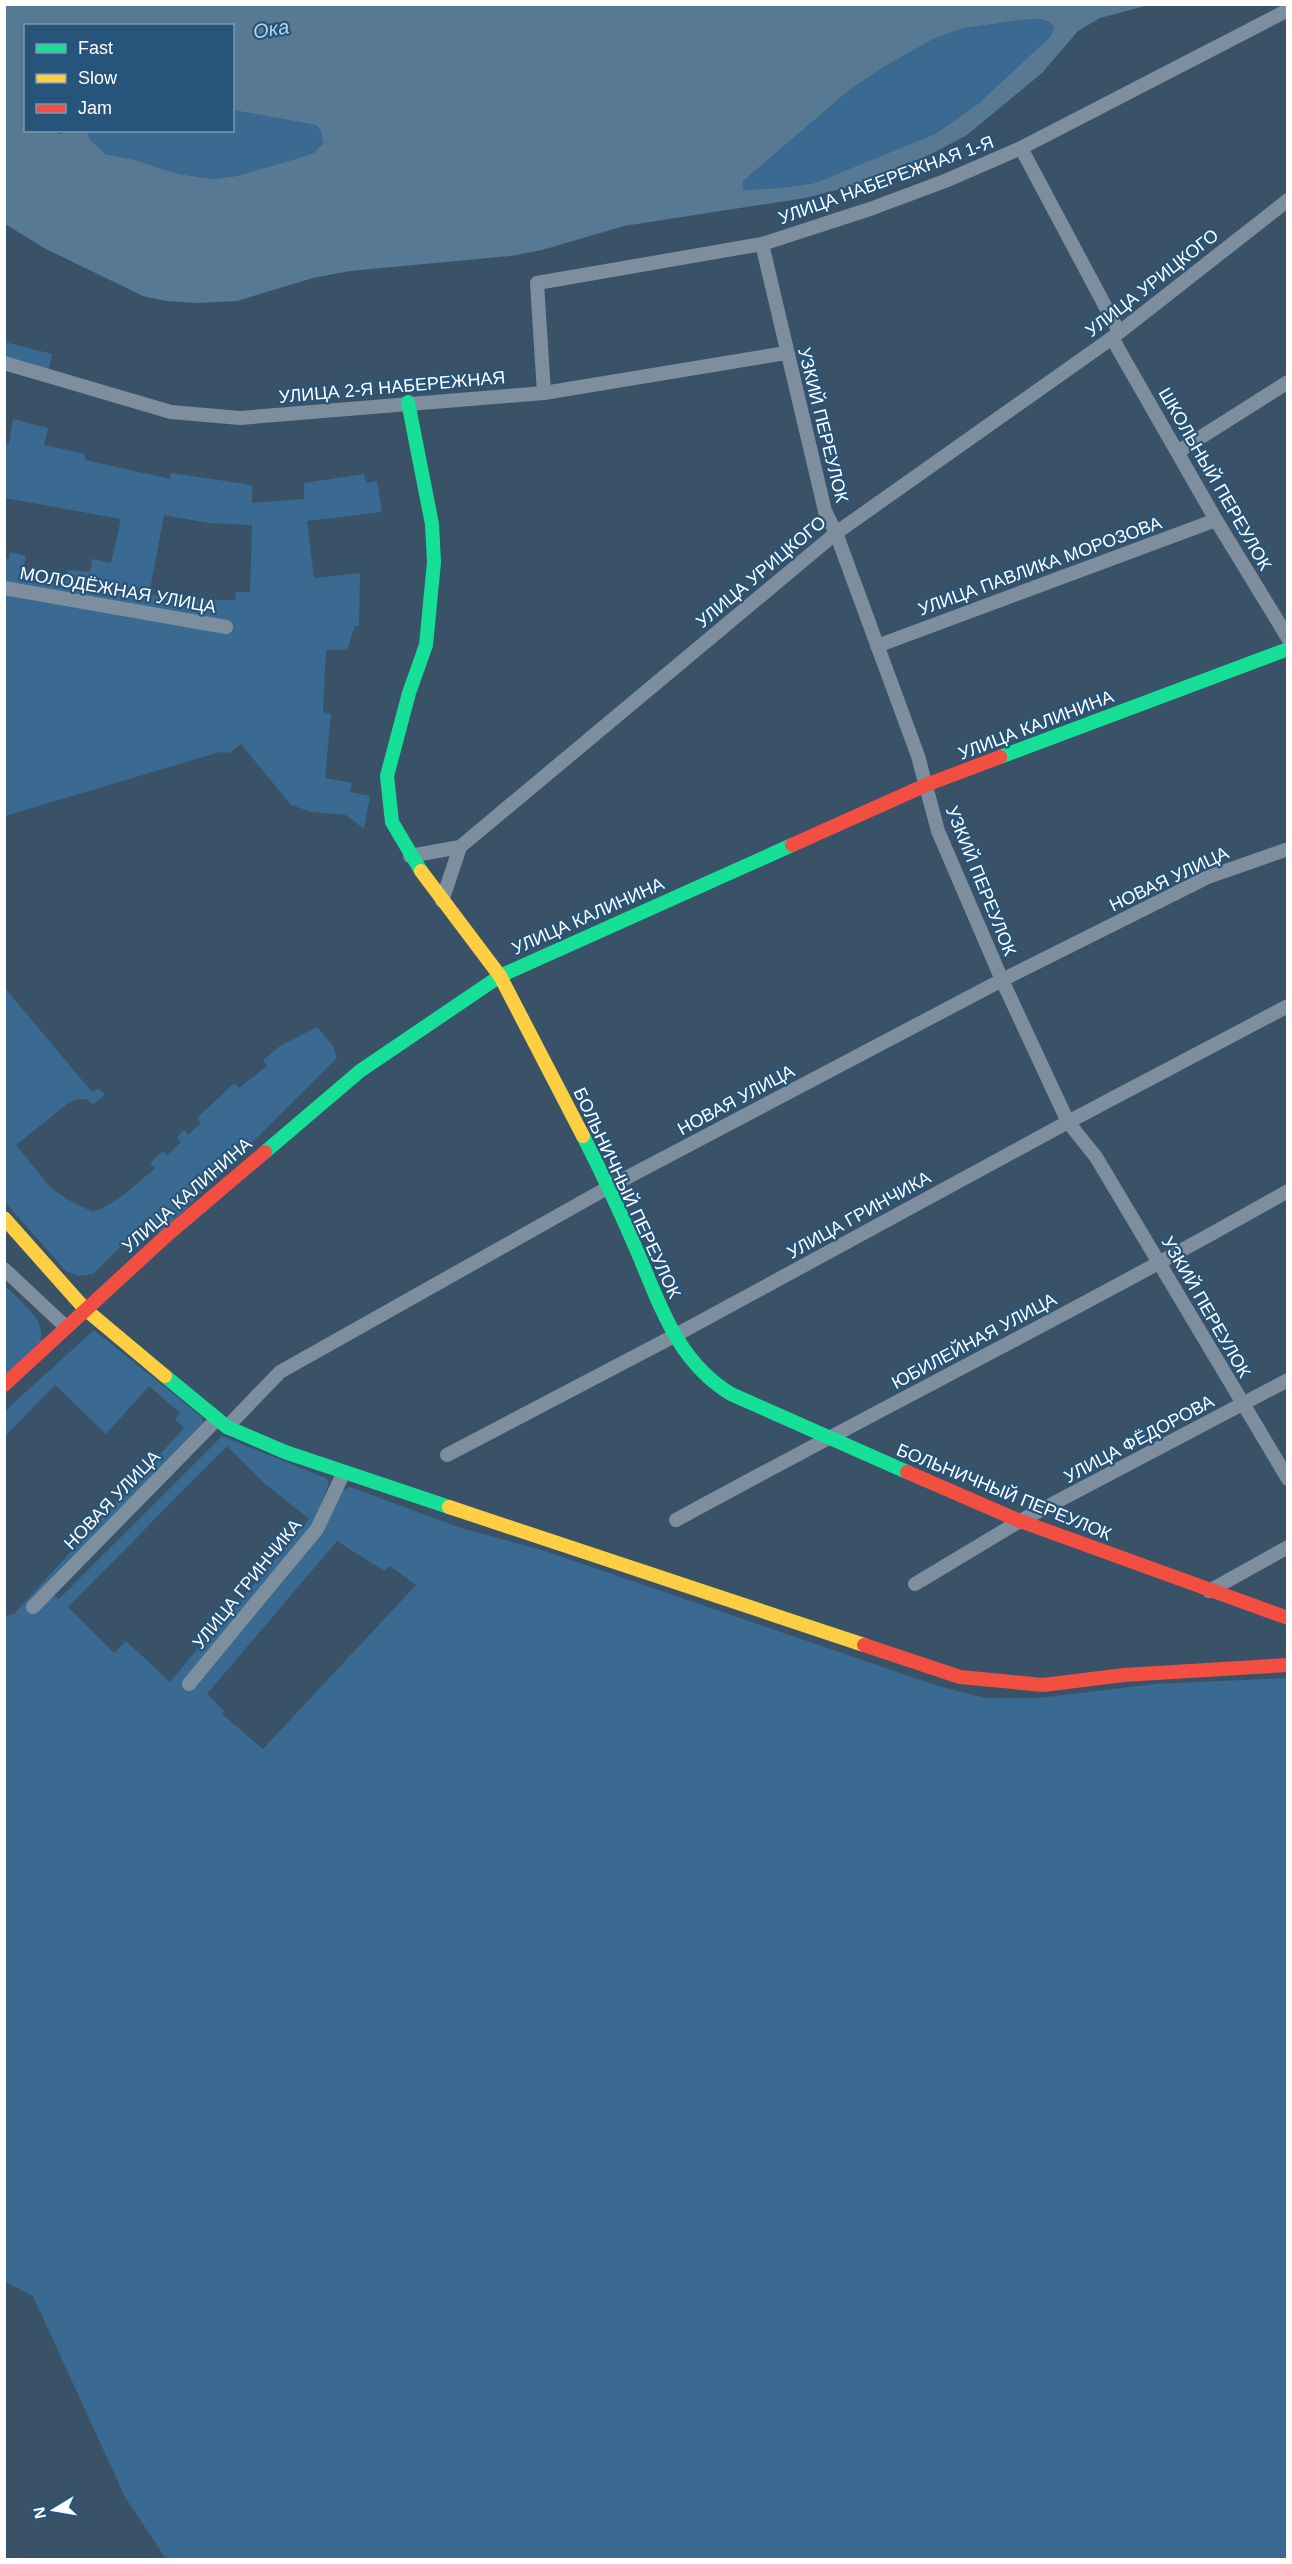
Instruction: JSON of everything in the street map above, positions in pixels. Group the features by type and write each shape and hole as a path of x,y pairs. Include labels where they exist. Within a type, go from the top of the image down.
{"street":[{"name":"УЛИЦА НАБЕРЕЖНАЯ 1-Я","path":"544,393 537,283 762,244 945,181 1021,148 1287,10"},
{"name":"ШКОЛЬНЫЙ ПЕРЕУЛОК","path":"1021,148 1116,335 1216,520 1287,638"},
{"name":"УЛИЦА УРИЦКОГО","path":"460,847 836,533 1116,335 1287,200"},
{"name":"УЗКИЙ ПЕРЕУЛОК","path":"762,244 825,511 836,533 918,756 938,831 1002,980 1068,1122 1096,1157 1161,1263 1287,1479"},
{"name":"УЛИЦА 2-Я НАБЕРЕЖНАЯ","path":"4,363 171,412 240,418 408,402 544,393 786,353"},
{"path":"1179,451 1287,382"},
{"name":"БОЛЬНИЧНЫЙ ПЕРЕУЛОК","path":"408,402 432,524 434,562 426,645 409,693 387,776 392,822 410,856 500,976 609,1187 674,1336 694,1365 711,1382 731,1394 1020,1521 1287,1618"},
{"name":"УЛИЦА ПАВЛИКА МОРОЗОВА","path":"877,646 1216,520"},
{"name":"МОЛОДЁЖНАЯ УЛИЦА","path":"4,588 226,627"},
{"name":"УЛИЦА КАЛИНИНА","path":"4,1384 166,1236 360,1071 500,976 926,785 1287,649"},
{"path":"410,856 460,847 442,901"},
{"name":"НОВАЯ УЛИЦА","path":"33,1607 222,1423 280,1372 609,1187 1002,980 1208,877 1287,849"},
{"name":"УЛИЦА ГРИНЧИКА","path":"447,1455 674,1336 1287,1006"},
{"name":"ЮБИЛЕЙНАЯ УЛИЦА","path":"676,1520 1161,1263 1287,1191"},
{"path":"4,1218 85,1309 222,1423 285,1452 960,1677 1042,1685 1124,1675 1287,1665"},
{"path":"4,1269 66,1328"},
{"name":"УЛИЦА ФЁДОРОВА","path":"915,1584 1020,1521 1287,1380"},
{"name":"УЛИЦА ГРИНЧИКА","path":"189,1684 317,1529 344,1472"},
{"path":"1209,1591 1287,1547"}],"shaded area":[{"path":"1032,19 1052,25 1054,27 1051,36 978,104 935,134 815,183 743,190 743,181 848,91 882,68 933,39 963,28"},
{"path":"234,110 316,125 321,131 323,142 314,153 237,176 214,179 178,174 135,160 105,154 90,140 87,132 234,132"},
{"path":"5,342 52,354 49,369 5,360"},
{"path":"13,419 48,428 44,445 85,454 85,460 170,479 171,473 252,485 252,503 304,499 304,483 364,474 366,483 377,481 382,512 307,521 314,578 360,573 359,626 355,626 347,650 326,650 323,712 331,714 325,778 352,783 350,792 370,796 364,829 346,815 312,812 291,805 241,744 229,753 220,752 5,816 5,559 9,559 10,552 26,556 22,575 65,583 68,570 90,572 92,559 111,563 121,519 5,498 4,444 9,444","holes":["164,515 208,523 252,525 250,592 236,592 235,600 199,600 149,595"]},
{"path":"4,987 92,1092 99,1088 105,1095 93,1104 86,1099 74,1100 16,1145 51,1188 93,1212 119,1198 155,1168 150,1163 163,1151 167,1155 181,1142 177,1137 184,1130 188,1135 201,1123 197,1118 234,1083 239,1088 267,1066 263,1060 280,1046 317,1027 333,1046 337,1058 161,1233 148,1219 93,1274 78,1276 66,1271 5,1202"},
{"path":"5,1286 31,1312 40,1327 41,1335 40,1344 5,1377"},
{"path":"94,1330 202,1417 204,1426 48,1592 59,1599 222,1436 326,1478 329,1483 311,1531 185,1685 191,1691 282,1583 313,1543 343,1490 350,1487 461,1528 542,1550 938,1686 985,1698 1039,1698 1154,1684 1287,1678 1287,2559 166,2559 125,2497 33,2296 5,2282 4,1616 14,1614 184,1428 175,1420 180,1413 149,1386 106,1434 55,1385 5,1436 5,1411","holes":["227,1446 264,1483 309,1519 229,1614 225,1610 208,1631 210,1634 170,1682 126,1641 114,1653 68,1607","337,1541 384,1571 390,1566 416,1585 263,1749 222,1714 224,1711 207,1694"]}],"water":[{"name":"Ока","path":"5,4 1149,5 1100,18 1078,31 1042,73 967,135 892,171 848,187 805,198 624,226 542,250 511,256 350,271 313,278 237,301 198,303 166,301 143,296 46,249 5,224","holes":["1032,19 1044,20 1054,27 1051,36 978,104 935,134 815,183 743,190 743,181 848,91 882,68 933,39 963,28"]}],"traffic: fast":[{"path":"408,402 432,524 434,562 426,645 409,693 387,776 392,822 421,871"},
{"path":"1000,757 1288,649"},
{"path":"265,1152 360,1071 500,976 792,845"},
{"path":"583,1136 622,1216 661,1308 682,1347 696,1364 731,1394 907,1472"},
{"path":"165,1376 227,1427 285,1452 449,1507"}],"traffic: slow":[{"path":"421,871 500,976 583,1136"},
{"path":"4,1218 85,1309 165,1376"},
{"path":"449,1507 864,1645"}],"traffic: jam":[{"path":"792,845 926,785 1000,757"},
{"path":"4,1385 166,1236 265,1152"},
{"path":"907,1472 1020,1521 1288,1618"},
{"path":"864,1645 960,1677 1043,1685 1124,1675 1288,1665"}]}
